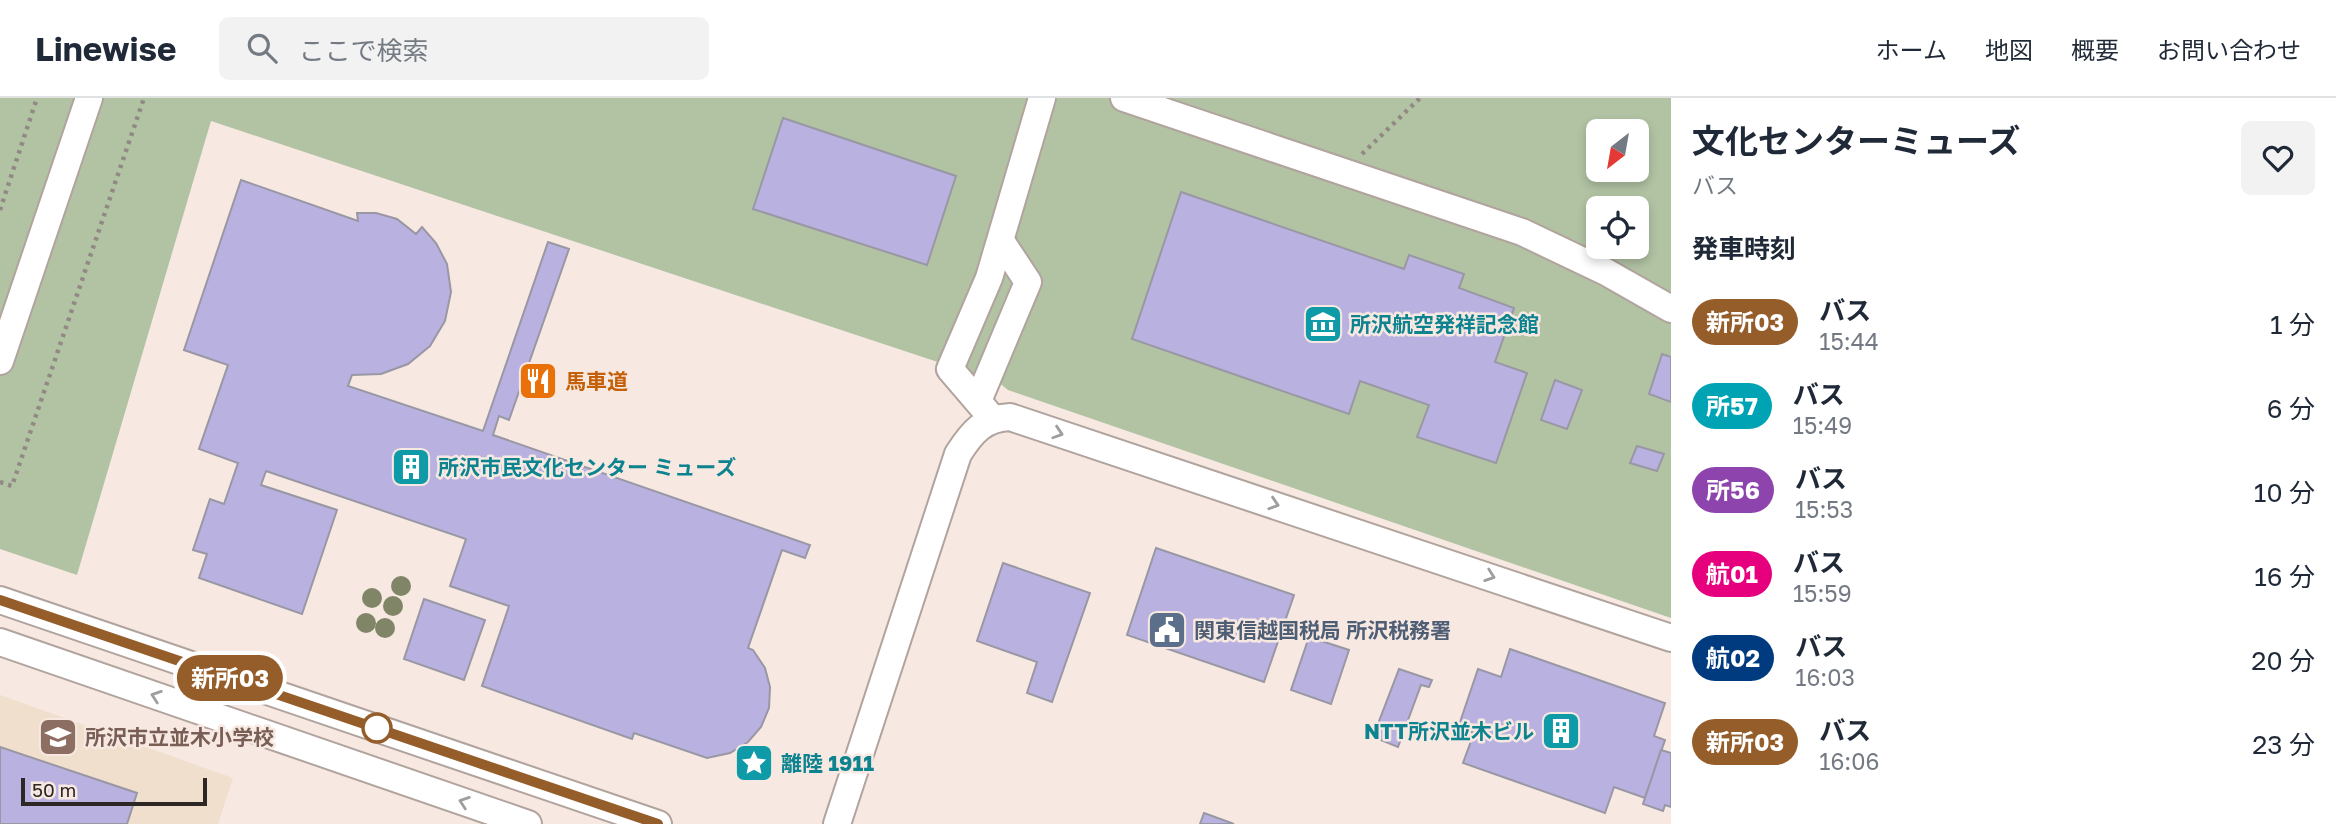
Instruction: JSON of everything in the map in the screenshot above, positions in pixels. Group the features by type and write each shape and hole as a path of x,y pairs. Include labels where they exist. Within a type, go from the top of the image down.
{"street":[{"path":"0,361 89,98"},
{"path":"1042,98 989,278 950,369 985,410 1671,638"},
{"path":"1124,98 1522,232 1606,272 1671,309"},
{"path":"837,824 954,463 985,410 1027,282 1001,241"},
{"path":"0,600 658,824"},
{"path":"0,642 528,824"}],"path":[{"path":"0,210 37,98"},
{"path":"0,482 12,486 144,98"},
{"path":"1344,171 1420,98"}],"shaded area":[{"name":"所沢市立並木小学校","path":"0,695 233,778 218,824 0,824"}],"green space":[{"path":"0,98 1671,98 1671,618 1008,390 998,382 211,121 77,575 0,549"}],"building":[{"path":"783,118 956,176 927,265 753,209"},
{"name":"所沢市民文化センター ミューズ","path":"241,180 358,221 357,213 376,213 397,219 416,234 422,227 436,243 447,264 451,292 445,321 430,346 408,364 381,374 352,375 348,386 483,431 548,242 569,249 509,420 499,416 493,435 810,545 805,558 782,550 748,648 753,650 765,668 770,687 769,708 761,727 748,742 730,753 707,758 634,733 632,739 482,686 509,606 450,586 466,539 266,471 261,485 337,510 302,614 199,578 207,554 193,550 210,499 224,504 238,463 199,449 228,365 184,350"},
{"name":"所沢航空発祥記念館","path":"1181,192 1404,269 1409,255 1464,274 1459,288 1514,308 1495,362 1527,373 1496,463 1417,437 1429,405 1360,381 1349,414 1132,339"},
{"path":"1662,354 1671,357 1671,402 1649,394"},
{"path":"1555,380 1582,390 1567,429 1541,420"},
{"path":"1637,446 1664,454 1657,471 1630,463"},
{"path":"1156,548 1294,595 1264,682 1127,635"},
{"path":"1003,563 1090,593 1052,702 1027,693 1037,662 977,641"},
{"path":"424,599 485,620 464,680 404,659"},
{"path":"1309,637 1349,650 1331,704 1291,690"},
{"name":"NTT所沢並木ビル","path":"1510,649 1665,703 1654,736 1665,740 1645,798 1614,787 1605,813 1463,763 1474,733 1458,728 1478,669 1501,677"},
{"path":"1399,669 1432,680 1429,687 1421,685 1398,747 1373,737"},
{"path":"0,747 137,793 127,824 0,824"},
{"path":"1661,750 1671,753 1671,807 1665,805 1663,811 1643,804"},
{"path":"1204,813 1234,824 1200,824"}],"bus line":[{"name":"新所03","path":"0,600 658,824"}],"place":[{"name":"所沢航空発祥記念館","path":"1323,324"},
{"name":"馬車道","path":"538,381"},
{"name":"所沢市民文化センター ミューズ","path":"411,467"},
{"name":"関東信越国税局 所沢税務署","path":"1167,630"},
{"name":"NTT所沢並木ビル","path":"1561,731"},
{"name":"所沢市立並木小学校","path":"58,737"},
{"name":"離陸 1911","path":"754,763"}]}
